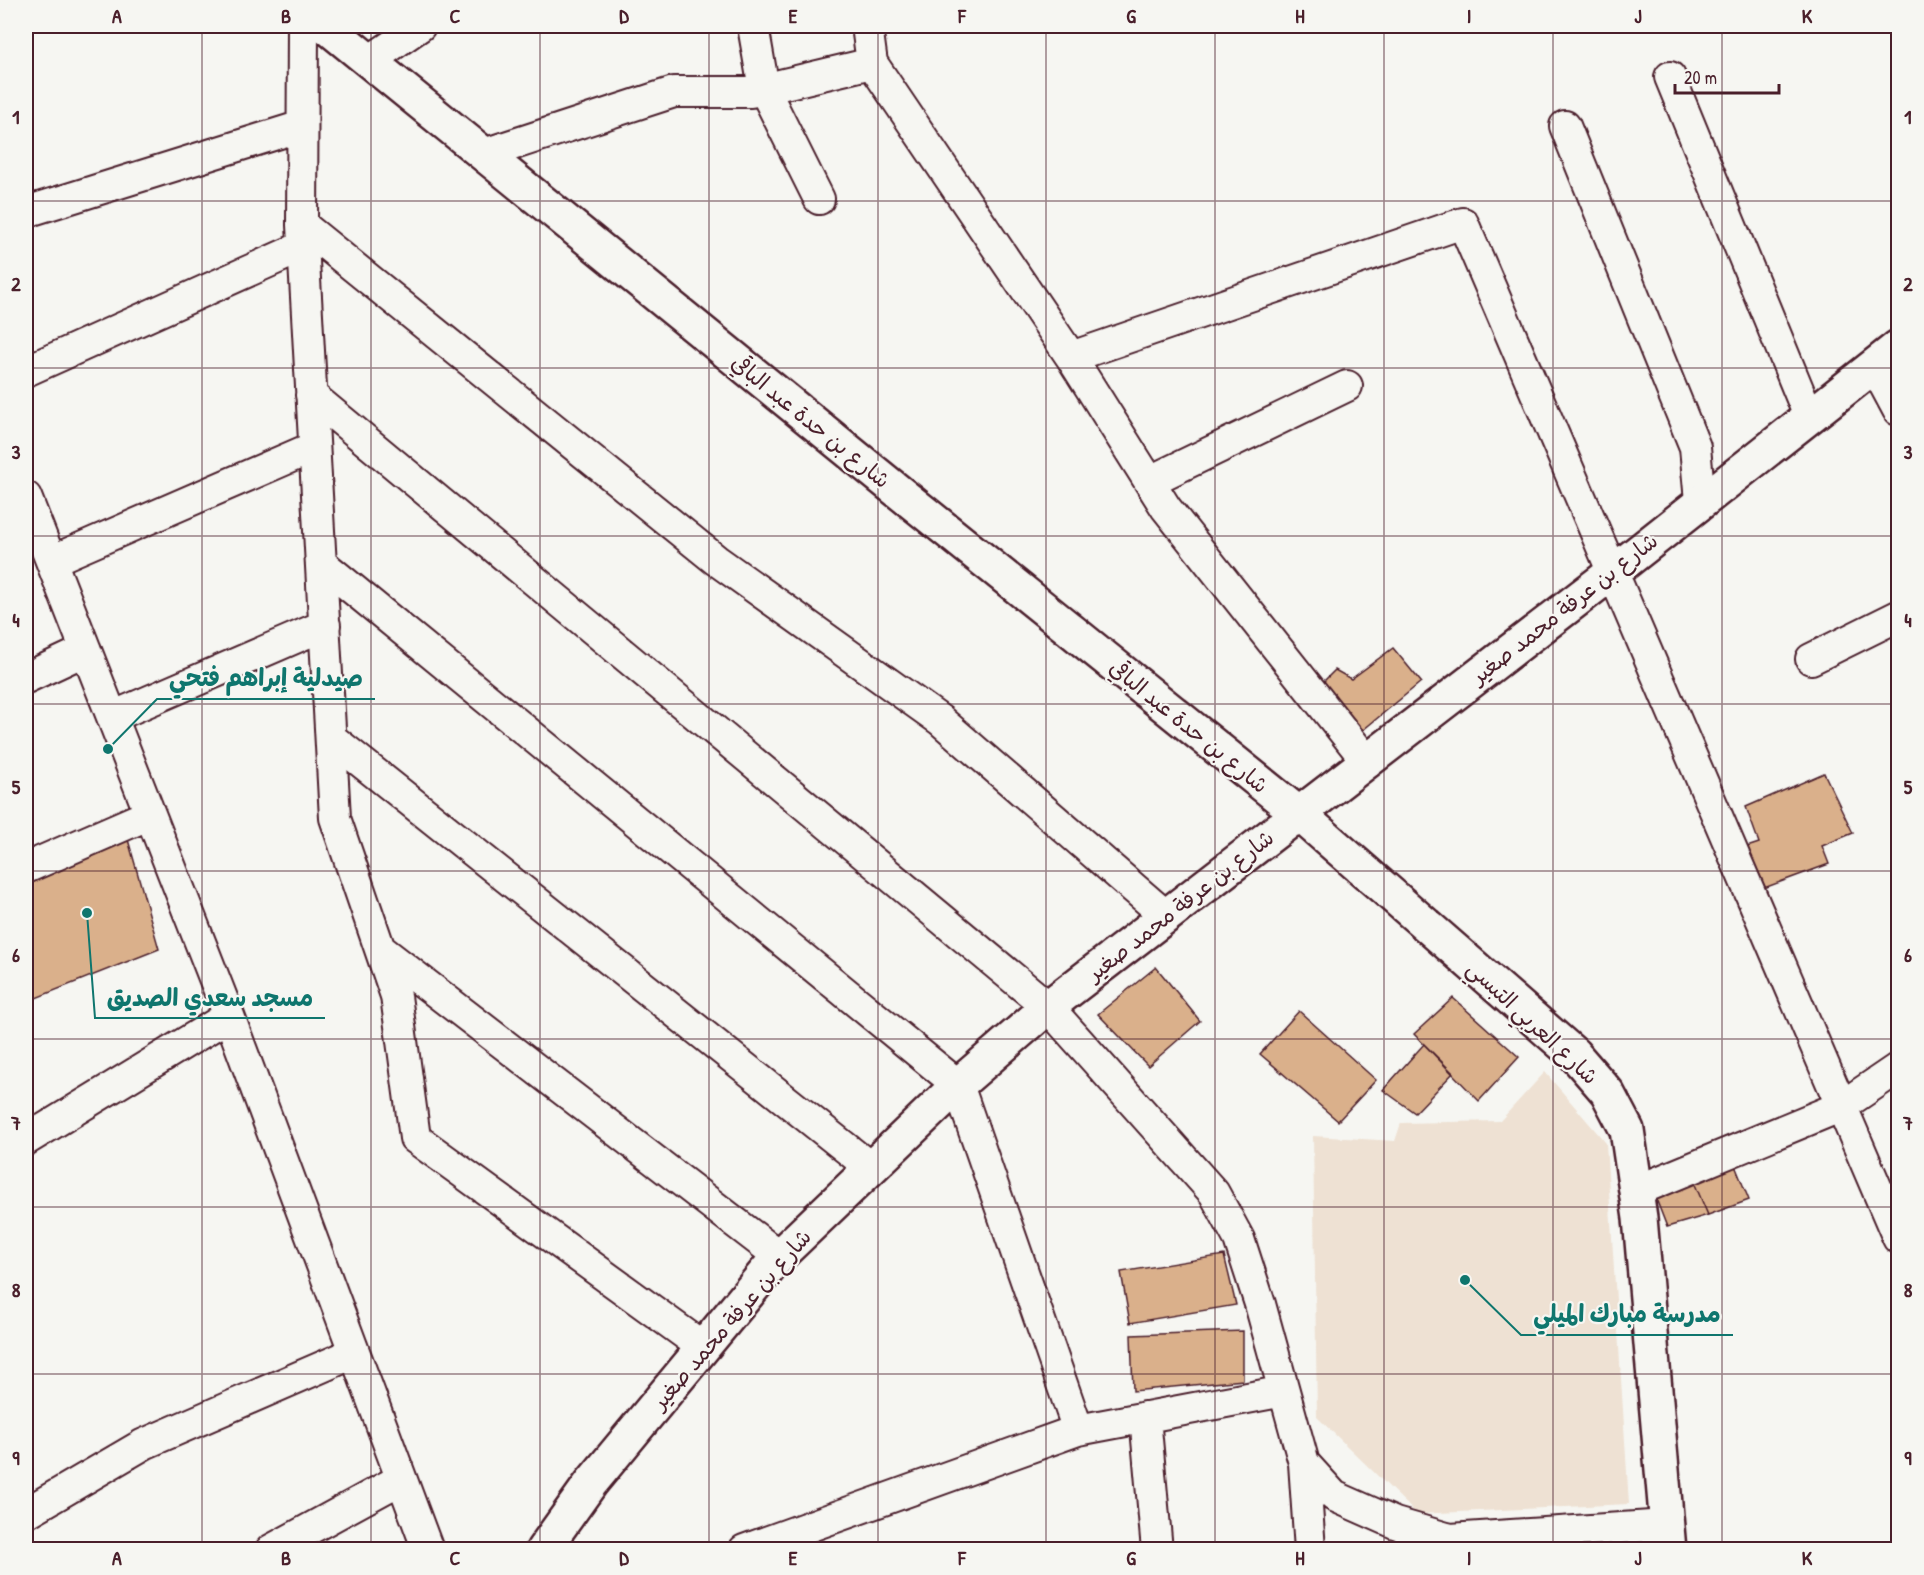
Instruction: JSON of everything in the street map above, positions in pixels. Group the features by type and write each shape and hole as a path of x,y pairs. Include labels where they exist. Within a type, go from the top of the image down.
{"street":[{"path":"303,26 302,236 334,818 396,996 415,1138 704,1347"},
{"name":"شارع بن حدة عبد الباقي","path":"326,26 1298,813"},
{"path":"369,61 420,26"},
{"path":"753,26 764,89 819,199"},
{"path":"867,26 872,63 1071,357 1166,508 1366,760"},
{"path":"484,154 674,92 751,92 872,63"},
{"path":"1670,77 1809,416"},
{"path":"26,212 302,126"},
{"path":"1565,126 1695,447 1700,501"},
{"path":"1071,357 1463,223 1899,1238"},
{"path":"26,371 302,236"},
{"path":"302,236 716,560 940,720 1166,915"},
{"path":"1886,356 1899,410"},
{"name":"شارع بن عرفة محمد صغير","path":"543,1550 591,1483 779,1256 958,1085 1048,1007 1613,572 1886,356"},
{"path":"1150,481 1347,386"},
{"path":"311,395 1048,1007 1214,1193 1239,1239 1260,1304 1304,1463 1310,1550"},
{"path":"51,561 314,447"},
{"path":"26,497 229,1016 428,1550"},
{"path":"321,562 958,1085 1078,1430"},
{"path":"1811,659 1899,616"},
{"path":"112,717 325,625"},
{"path":"26,678 86,650"},
{"path":"331,738 871,1168"},
{"name":"شارع العربي التبسي","path":"1298,813 1580,1062 1607,1092 1627,1130 1636,1191 1668,1537"},
{"path":"26,868 150,814"},
{"path":"380,949 779,1256"},
{"path":"26,1140 229,1016"},
{"path":"1636,1191 1842,1106 1899,1068"},
{"path":"26,1513 144,1444 354,1353"},
{"path":"744,1550 1078,1430 1284,1392"},
{"path":"1145,1417 1157,1550"},
{"path":"1304,1463 1334,1496 1395,1523 1450,1539 1668,1537"},
{"path":"271,1550 401,1479"}],"shaded area":[{"path":"1545,1072 1606,1143 1629,1504 1417,1514 1317,1417 1313,1136 1395,1141 1401,1123 1500,1121"}],"building":[{"path":"1393,648 1421,682 1363,730 1320,685 1335,670 1351,679"},
{"path":"1824,773 1853,833 1822,846 1829,864 1764,888 1747,847 1759,843 1746,807"},
{"path":"127,836 159,949 26,1002 26,878"},
{"path":"1156,967 1200,1021 1148,1066 1098,1014"},
{"path":"1453,998 1519,1057 1479,1101 1414,1034"},
{"path":"1299,1011 1376,1080 1338,1121 1260,1054"},
{"path":"1424,1044 1453,1073 1415,1113 1383,1090"},
{"path":"1732,1158 1749,1200 1708,1215 1691,1175"},
{"path":"1691,1175 1708,1215 1667,1227 1653,1191"},
{"path":"1224,1255 1236,1305 1130,1323 1121,1272"},
{"path":"1243,1331 1243,1380 1133,1391 1131,1335"}],"place":[{"name":"صيدلية إبراهم فتحي","path":"108,749"},
{"name":"مسجد سعدي الصديق","path":"87,913"},
{"name":"مدرسة مبارك الميلي","path":"1465,1280"}]}
